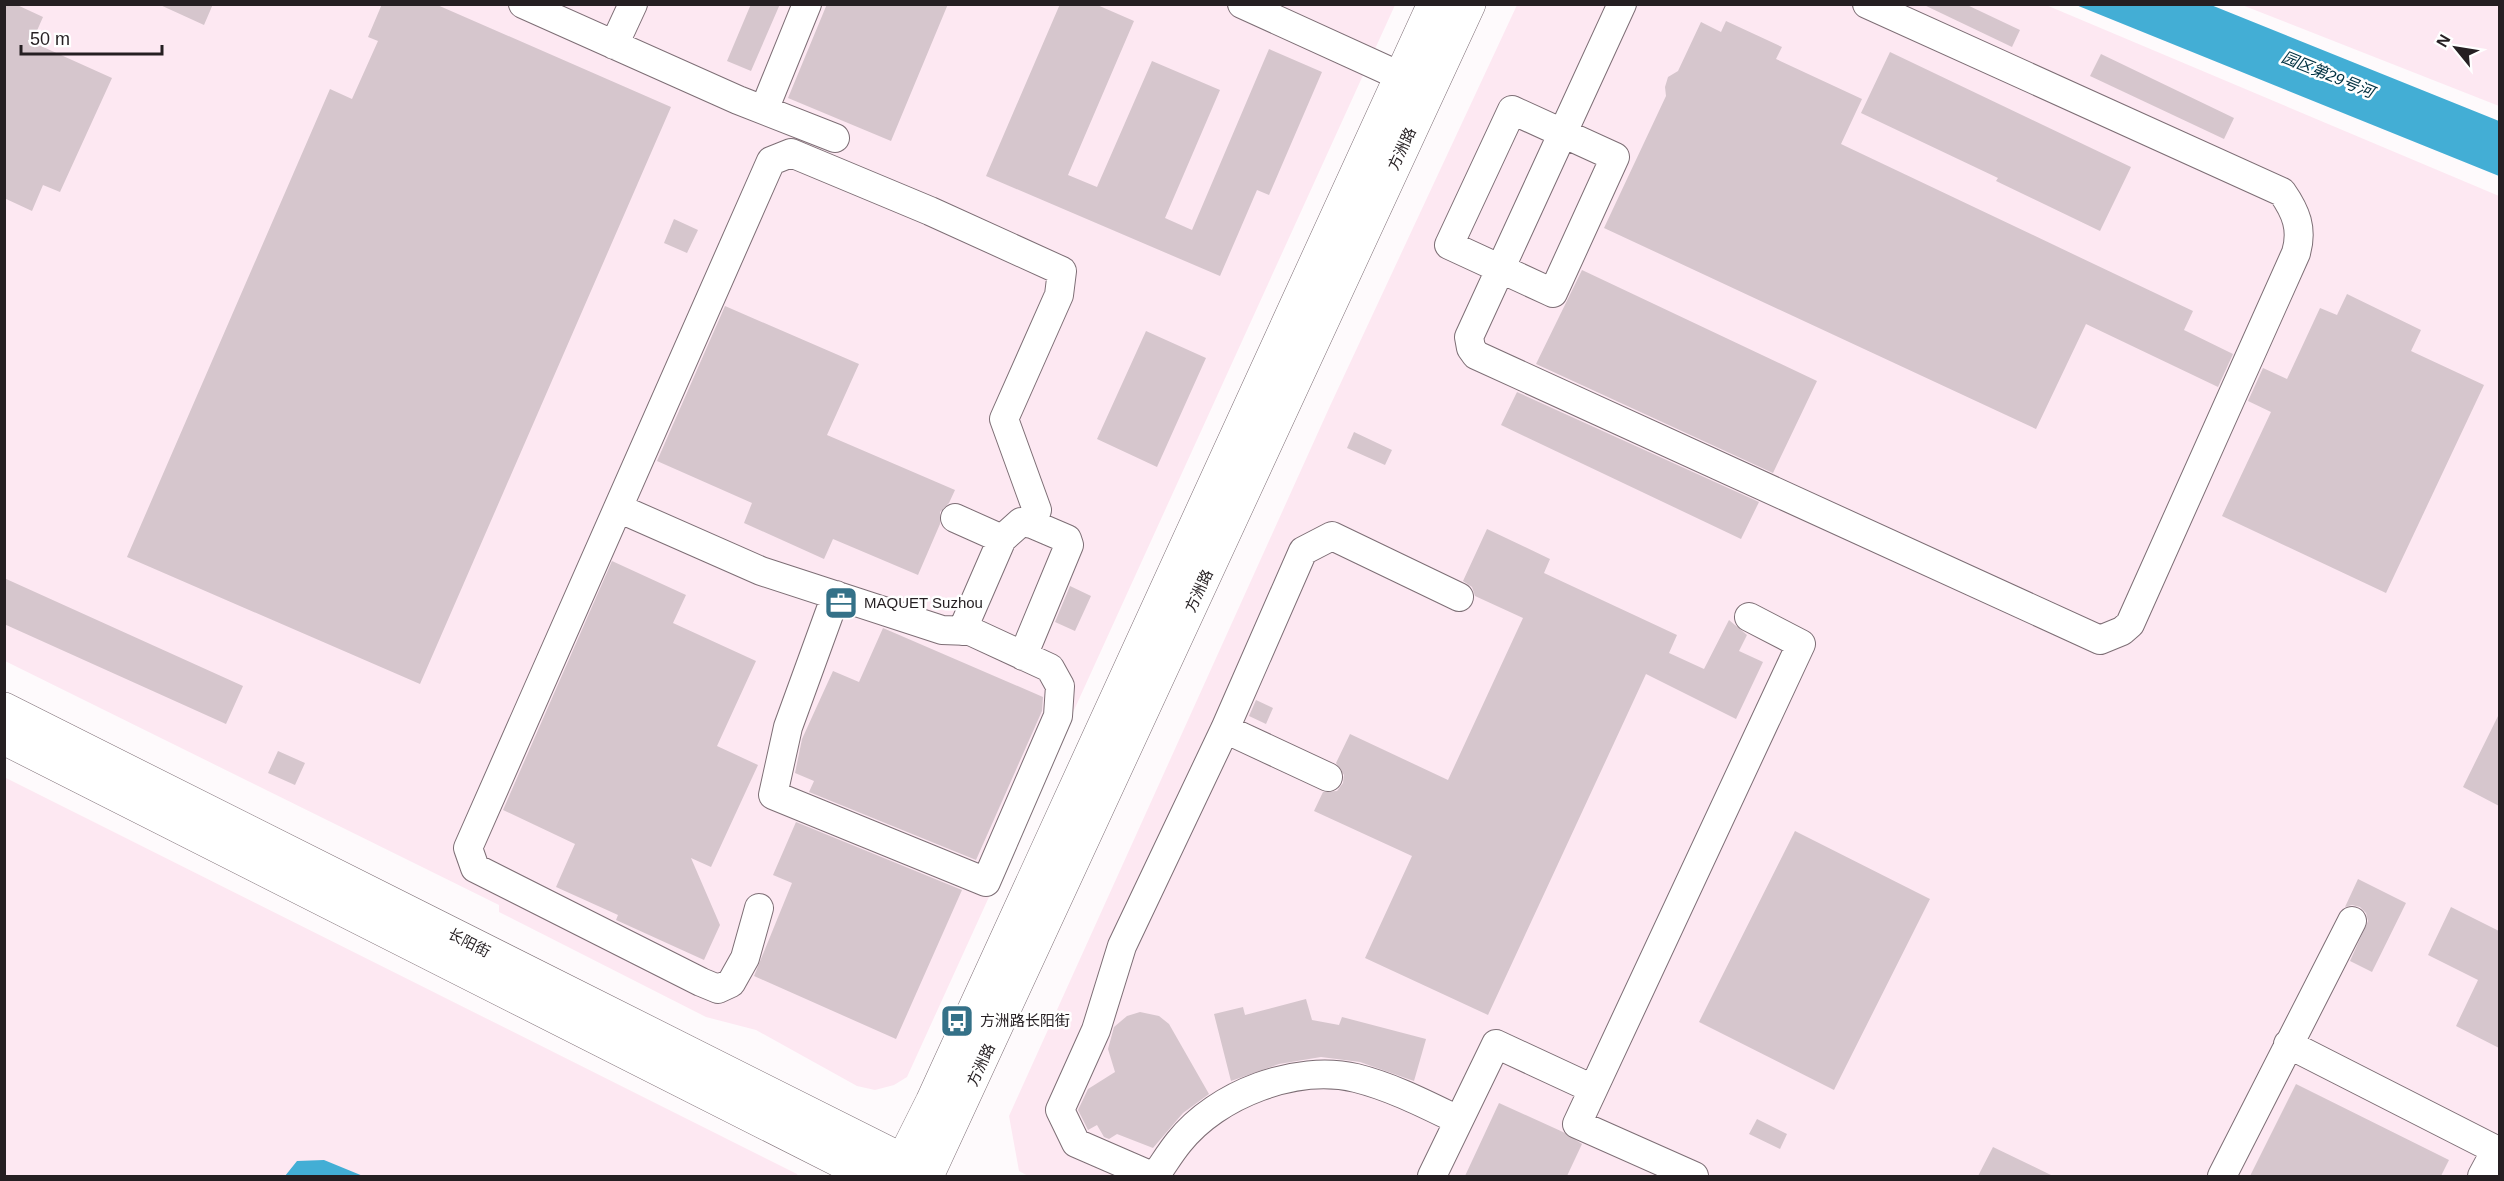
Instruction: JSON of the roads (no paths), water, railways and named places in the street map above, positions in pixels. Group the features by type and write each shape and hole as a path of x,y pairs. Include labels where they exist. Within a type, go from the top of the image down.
{"main road":[{"name":"方洲路","path":"918,1173 1400,76 1434,4"},
{"name":"方洲路","path":"918,1173 1469,4"},
{"name":"长阳街","path":"4,709 918,1173"},
{"name":"长阳街","path":"4,738 870,1176"}],"lane":[{"path":"523,4 764,110 835,138"},
{"path":"614,45 633,4"},
{"path":"764,110 807,4"},
{"path":"1242,4 1400,76"},
{"path":"1622,4 1469,337 1471,348 1484,360 2100,640 2122,631 2130,624 2296,253 2299,230 2297,216 2282,192 1867,4"},
{"path":"1512,110 1615,157 1553,293 1500,269 1449,245 1512,110"},
{"path":"759,908 745,958 731,982 718,989 476,868 468,848 771,160 791,153 930,211 1062,271 1059,295 1004,419 1036,510 1032,524"},
{"path":"618,508 761,572 836,595 942,630 970,631 1050,668 1060,686 1058,716 986,882 773,795 788,727 836,595"},
{"path":"955,518 1002,539"},
{"path":"962,631 1002,539 1021,522 1032,524 1068,539 1069,545 1023,656"},
{"path":"1458,1120 1410,1097 1355,1078 1306,1074 1264,1084 1219,1106 1180,1141 1154,1176 1076,1143 1060,1110 1096,1030 1122,946 1225,729 1303,551 1332,536 1459,597"},
{"path":"1694,1176 1577,1124 1801,644 1749,617"},
{"path":"1225,729 1328,777"},
{"path":"2222,1176 2352,921"},
{"path":"1432,1176 1496,1044 1593,1089"},
{"path":"2288,1044 2498,1151 2482,1176"}],"water":[{"name":"园区第29号河","path":"2076,5 2211,5 2499,121 2499,176"},
{"path":"324,1160 363,1176 285,1176 297,1161"}],"place":[{"name":"MAQUET Suzhou","path":"841,603"},
{"name":"方洲路长阳街","path":"957,1021"}]}
